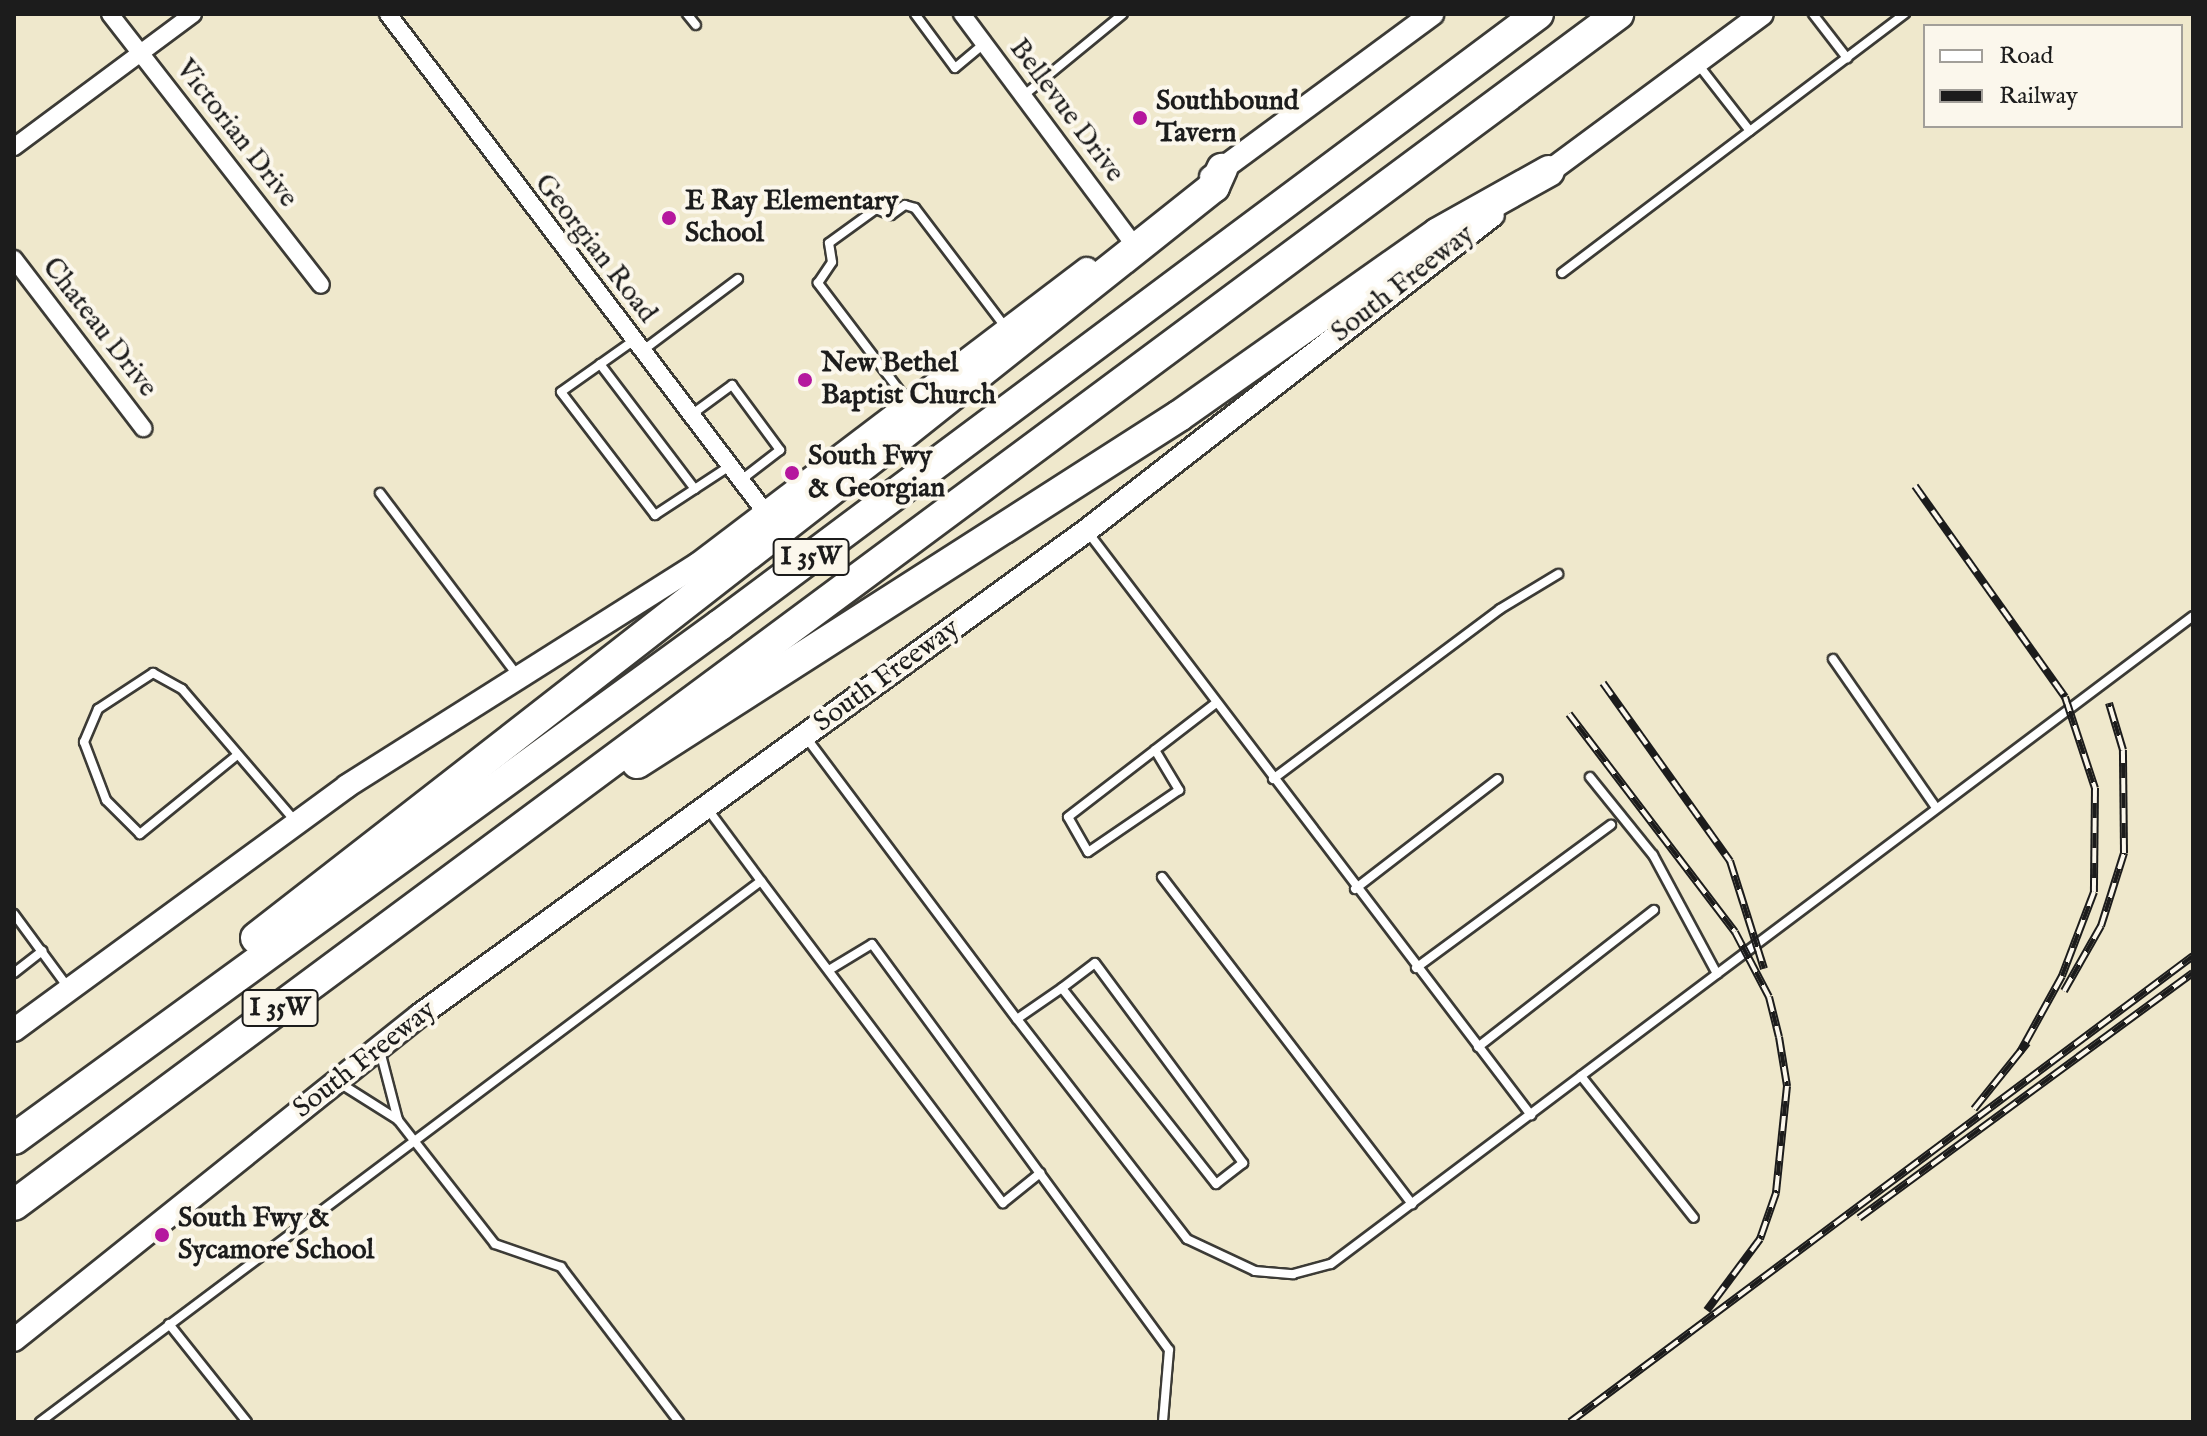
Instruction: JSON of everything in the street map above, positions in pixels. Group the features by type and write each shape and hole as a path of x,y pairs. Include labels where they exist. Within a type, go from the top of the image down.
{"highway":[{"name":"I 35W","path":"14,1139 79,1095 1538,14"},
{"name":"I 35W","path":"14,1205 1618,14"},
{"path":"79,1095 86,1067 898,438 1214,187 1222,169"},
{"path":"547,810 716,716 1179,416 1438,233 1549,171"}],"main road":[{"path":"14,1030 297,822 698,564 1007,329 1432,14"},
{"name":"South Freeway","path":"14,1340 379,1048 1086,531 1549,171 1762,14"}],"street":[{"name":"Victorian Drive","path":"110,14 321,285"},
{"path":"14,147 193,14"},
{"name":"Georgian Road","path":"388,14 765,512"},
{"name":"Bellevue Drive","path":"962,14 1129,238"},
{"name":"Chateau Drive","path":"14,259 143,428"}],"lane":[{"path":"687,14 696,25"},
{"path":"915,14 955,68 984,44"},
{"path":"1023,96 1123,14"},
{"path":"1813,14 1847,58"},
{"path":"1562,273 1905,14"},
{"path":"1697,62 1750,131"},
{"path":"909,403 818,283 832,262 829,243 876,209 891,215 905,205 915,208 1007,329"},
{"path":"730,466 655,515 561,392 600,364 637,346 738,279"},
{"path":"600,364 695,489"},
{"path":"691,415 732,385 780,450 741,480"},
{"path":"380,493 518,677"},
{"path":"1086,531 1355,889 1531,1115"},
{"path":"1273,779 1500,609 1558,574"},
{"path":"805,735 1017,1019 1187,1239 1219,1260 1293,1274 1331,1264 2193,616"},
{"path":"1833,659 1936,808"},
{"path":"236,756 140,834 106,800 84,742 98,709 153,673 182,689 236,756 297,822"},
{"path":"1155,750 1179,790 1088,852 1068,817 1216,703"},
{"path":"1590,777 1653,855 1717,974"},
{"path":"1355,889 1498,779"},
{"path":"706,807 1003,1203 1040,1173"},
{"path":"1416,968 1611,825"},
{"path":"1162,877 1412,1204"},
{"path":"40,1422 761,881"},
{"path":"1478,1047 1654,910"},
{"path":"14,914 70,990"},
{"path":"829,970 872,944 1169,1350 1163,1422"},
{"path":"14,973 42,951"},
{"path":"1017,1019 1095,963 1243,1163 1216,1184 1062,988"},
{"path":"379,1048 398,1120"},
{"path":"1581,1076 1694,1218"},
{"path":"337,1082 398,1120 495,1244 561,1267 679,1422"},
{"path":"169,1324 247,1422"}],"railway":[{"path":"1915,486 2065,697 2095,788 2094,892 2062,976 2020,1052"},
{"path":"1603,683 1730,861 1764,969"},
{"path":"2064,991 2101,926 2124,853 2123,750 2109,703"},
{"path":"1569,714 1735,932 1769,997 1779,1037 1787,1086 1776,1193 1760,1239 1707,1310"},
{"path":"1570,1422 2193,956"},
{"path":"1859,1218 2193,973"},
{"path":"1974,1109 2027,1043"}],"place":[{"name":"Southbound Tavern","path":"1140,118"},
{"name":"E Ray Elementary School","path":"669,218"},
{"name":"New Bethel Baptist Church","path":"805,380"},
{"name":"South Fwy & Georgian","path":"792,473"},
{"name":"South Fwy & Sycamore School","path":"162,1235"}]}
